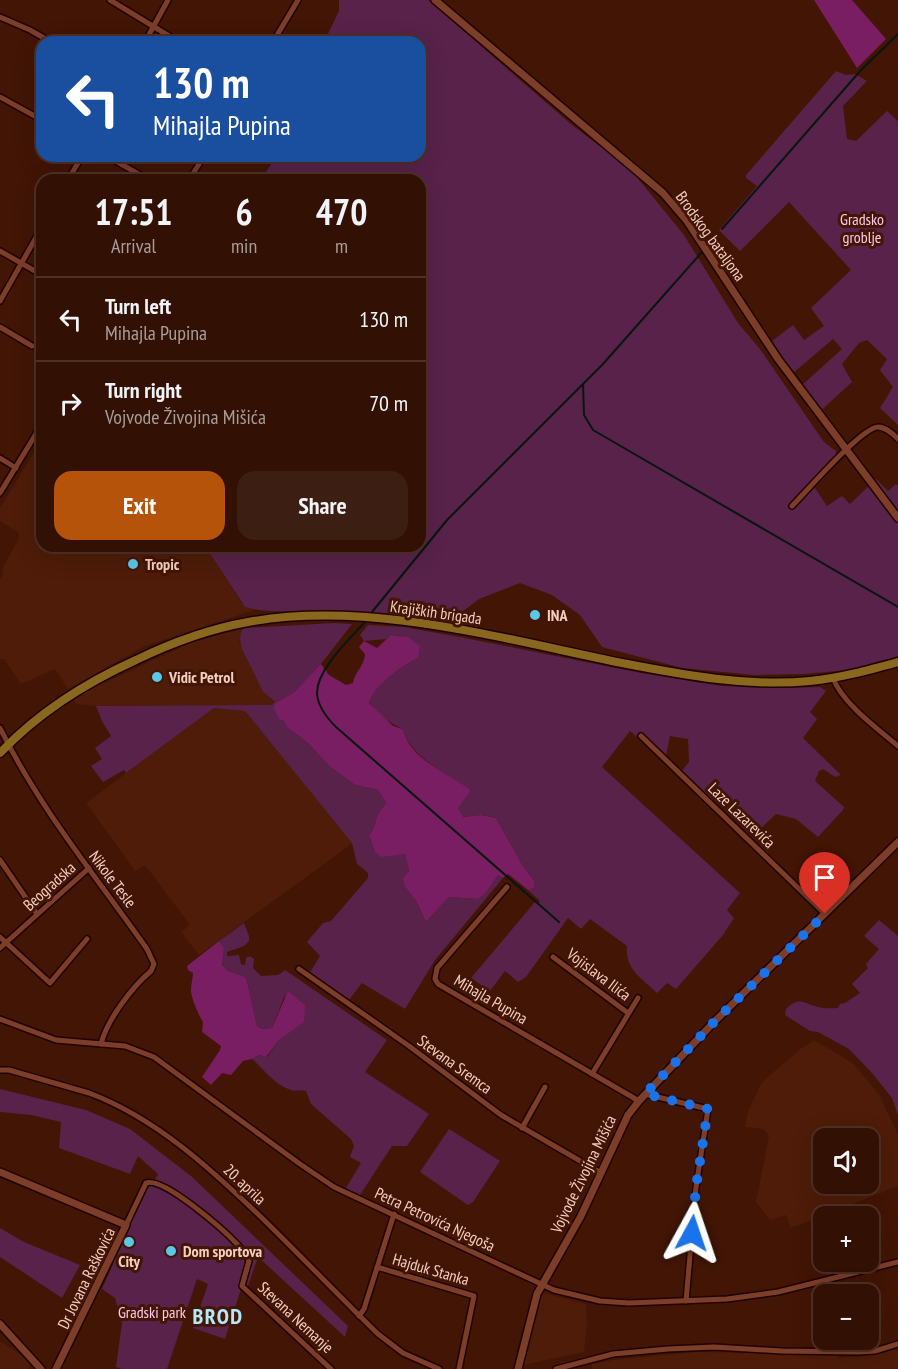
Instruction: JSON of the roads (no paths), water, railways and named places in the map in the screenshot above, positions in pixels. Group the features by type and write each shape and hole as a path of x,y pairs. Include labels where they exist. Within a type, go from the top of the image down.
{"main road":[{"name":"Krajiških brigada","path":"0,753 34,721 70,696 145,655 220,629 248,622 284,618 369,618 452,629 694,677 761,682 833,678 898,662"}],"street":[{"path":"110,0 170,36"},
{"path":"148,36 168,0"},
{"path":"277,36 298,0"},
{"name":"Brodskog bataljona","path":"435,0 663,193 687,221 778,359 898,518"},
{"path":"0,17 40,36"},
{"path":"0,98 36,117"},
{"path":"118,162 138,174"},
{"path":"0,301 36,238"},
{"path":"0,251 36,272"},
{"path":"0,327 32,346"},
{"path":"792,506 845,450 871,429 879,427 885,429 898,439"},
{"path":"0,493 36,434"},
{"path":"0,458 16,468"},
{"path":"833,678 837,688 856,709 898,746"},
{"name":"Nikole Tesle","path":"0,728 33,790 69,844 147,949 154,964 151,971 114,1016 101,1044"},
{"name":"Laze Lazarevića","path":"641,736 825,914"},
{"name":"Vojvode Živojina Mišića","path":"518,1369 530,1317 541,1285 581,1216 624,1121 645,1094 715,1021 898,842"},
{"path":"0,860 37,914"},
{"name":"Beogradska","path":"0,948 89,868"},
{"name":"Mihajla Pupina","path":"507,887 437,968 435,979 438,984 639,1101"},
{"path":"0,937 50,983 87,939"},
{"name":"Vojislava Ilića","path":"553,957 628,1013"},
{"name":"Stevana Sremca","path":"298,969 522,1128 600,1173"},
{"path":"591,1074 638,998"},
{"name":"Petra Petrovića Njegoša","path":"0,1019 56,1040 135,1048 154,1057 334,1187 541,1285 578,1297 629,1303 727,1299 778,1292 898,1262"},
{"name":"20. aprila","path":"0,1070 9,1070 101,1097 158,1130 188,1151 233,1190 378,1334 403,1353 440,1369"},
{"path":"522,1128 545,1087"},
{"path":"645,1094 708,1109 696,1187 686,1301"},
{"name":"Dr Jovana Raškovića","path":"0,1172 126,1225 56,1369"},
{"name":"Stevana Nemanje","path":"126,1225 146,1183 153,1181 172,1190 233,1240 243,1251 249,1261 242,1286 331,1369"},
{"name":"Hajduk Stanka","path":"359,1316 364,1309 394,1214"},
{"name":"Hajduk Stanka","path":"377,1267 474,1296 459,1369"},
{"path":"0,1324 41,1369"},
{"path":"556,1369 613,1354 668,1349 714,1347 859,1352 898,1344"}],"waterway":[{"path":"722,229 861,70 898,34"},
{"path":"709,244 715,237"},
{"path":"426,546 447,520 603,364 702,252"},
{"path":"583,384 584,415 593,430 898,607"},
{"path":"372,612 421,552"},
{"path":"364,623 334,656 322,675 317,694 324,712 336,727 559,922"}],"place":[{"name":"Tropic","path":"133,564"},
{"name":"INA","path":"535,615"},
{"name":"Vidic Petrol","path":"157,677"},
{"name":"City","path":"129,1242"},
{"name":"Dom sportova","path":"171,1251"}],"district":[{"name":"BROD","path":"218,1316"}],"park label":[{"name":"Gradsko groblje","path":"862,228"},
{"name":"Gradski park","path":"152,1312"}]}
